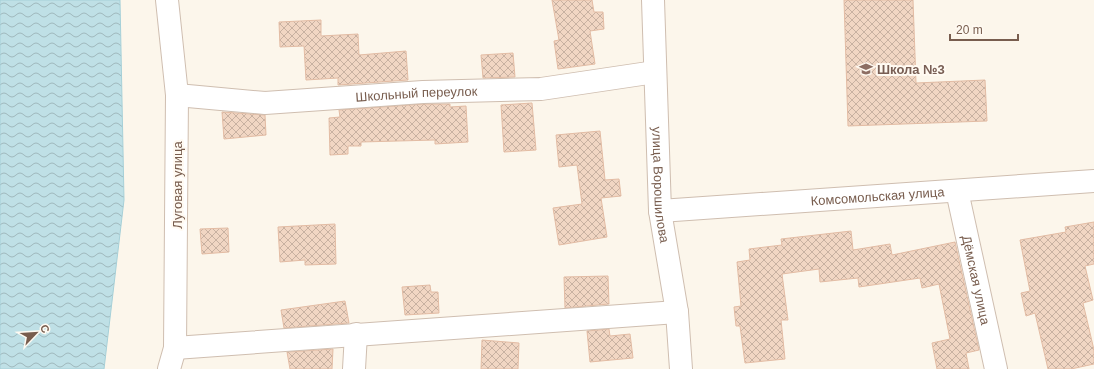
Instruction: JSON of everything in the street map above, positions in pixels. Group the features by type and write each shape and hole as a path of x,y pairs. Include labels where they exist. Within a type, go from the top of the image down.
{"street":[{"name":"Луговая улица","path":"168,0 177,95 175,348 169,369"},
{"name":"улица Ворошилова","path":"653,0 660,211 676,312 681,369"},
{"name":"Школьный переулок","path":"177,95 266,102 423,92 541,89 655,72"},
{"name":"Комсомольская улица","path":"660,211 1094,181"},
{"name":"Дёмская улица","path":"957,191 996,369"},
{"path":"175,348 676,312"},
{"path":"354,369 356,334"}],"water":[{"path":"0,0 120,0 124,200 104,369 0,369"}],"building":[{"path":"552,0 592,0 594,12 603,12 604,29 590,31 595,64 558,69 554,41 559,40"},
{"name":"Школа №3","path":"844,0 913,0 916,83 985,80 987,121 848,126"},
{"path":"321,20 321,36 358,34 359,55 406,51 408,80 338,85 338,78 306,80 304,46 280,47 279,22"},
{"path":"513,53 515,77 483,78 481,55"},
{"path":"532,103 536,150 504,152 501,105"},
{"path":"424,104 450,104 450,107 466,106 468,142 435,144 435,140 361,142 361,146 348,146 348,154 330,155 329,118 340,117 339,110"},
{"path":"222,112 265,115 266,135 224,139"},
{"path":"600,131 605,180 619,179 621,196 601,198 607,237 559,245 553,208 582,204 577,165 559,167 556,135"},
{"path":"1094,222 1094,264 1085,266 1093,300 1083,303 1094,350 1094,364 1071,369 1048,369 1035,313 1026,316 1021,293 1030,291 1020,240 1066,232 1065,227"},
{"path":"335,224 336,264 305,265 305,260 280,262 278,227"},
{"path":"228,228 229,252 202,254 200,229"},
{"path":"851,231 853,250 890,244 892,255 955,242 979,350 966,353 969,369 937,369 932,343 950,339 939,284 922,288 920,278 859,287 858,278 820,282 819,269 782,274 788,320 781,320 785,359 745,363 740,326 736,326 734,307 741,306 737,262 750,260 749,249 782,245 781,239"},
{"path":"608,276 609,304 565,308 564,277"},
{"path":"430,285 431,292 438,292 439,313 405,315 402,287"},
{"path":"345,301 349,323 284,328 281,310"},
{"path":"609,329 610,336 630,334 633,358 590,362 587,331"},
{"path":"482,340 519,343 518,369 481,369"},
{"path":"333,349 332,369 290,369 287,352"}],"place":[{"name":"Школа №3","path":"866,69"}]}
